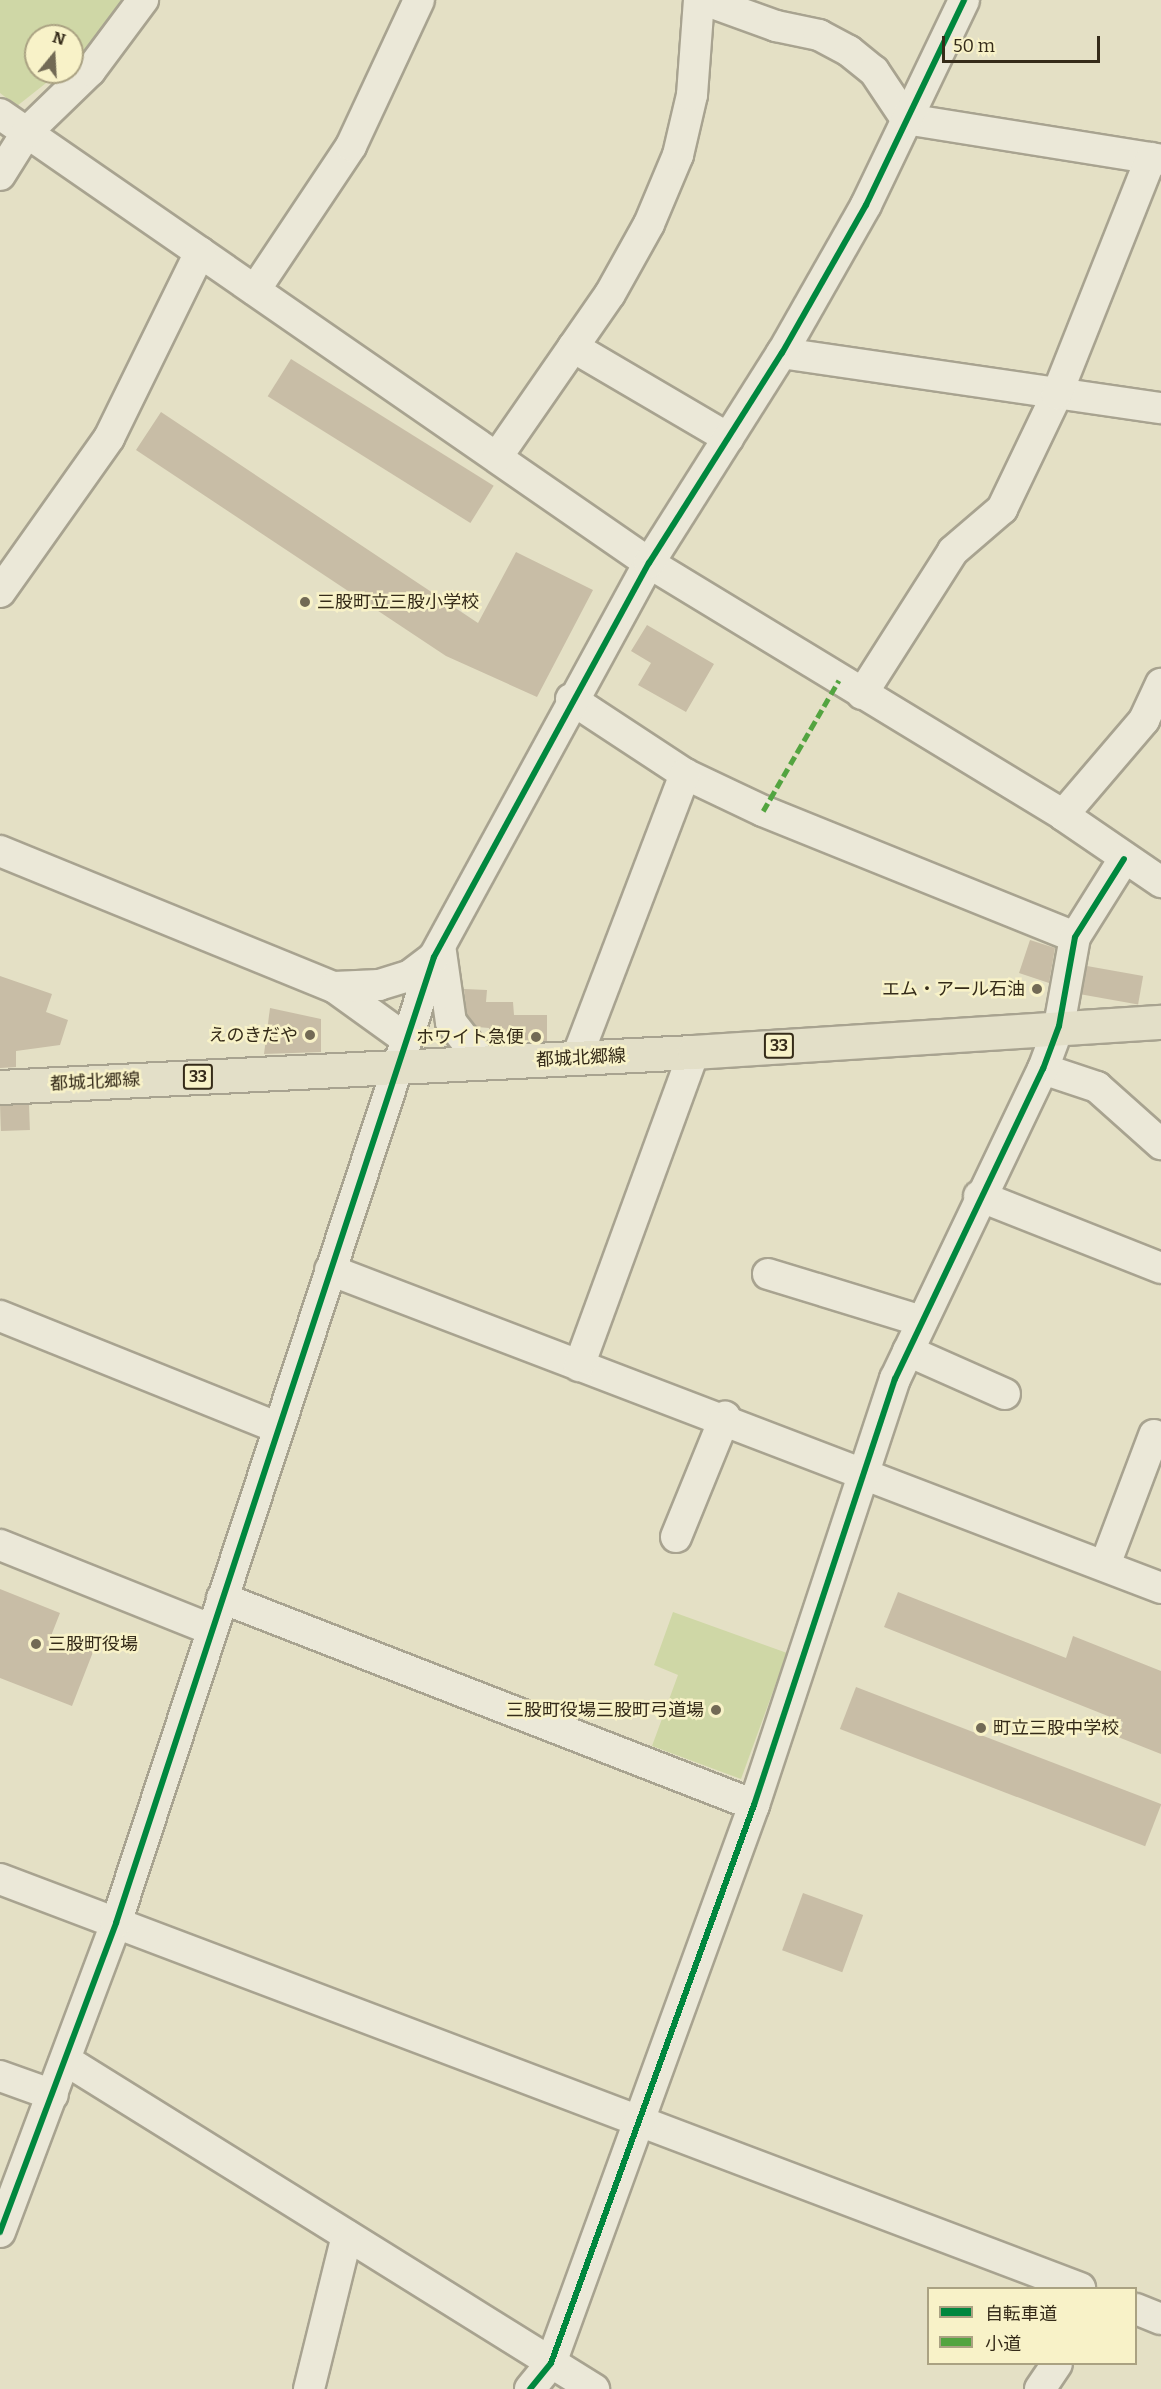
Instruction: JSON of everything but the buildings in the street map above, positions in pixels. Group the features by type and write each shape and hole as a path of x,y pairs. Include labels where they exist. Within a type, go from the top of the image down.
{"main road":[{"name":"都城北郷線","path":"0,1087 401,1054 483,1063 694,1052 1059,1026 1161,1022"}],"street":[{"path":"0,175 27,132 90,71 143,0"},
{"path":"255,290 351,146 418,0"},
{"path":"496,457 573,347 649,224 678,155 692,95 701,0 776,26 819,35 849,51 874,71 906,119 1156,159 1057,394 1002,509 953,551 862,694"},
{"path":"0,2232 116,1923 401,1054 438,950 571,699 649,563 782,353 866,205 964,0"},
{"path":"0,114 649,563 1063,815 1124,859 1161,882"},
{"path":"5,575 109,438 200,252"},
{"path":"573,347 728,438"},
{"path":"782,353 1161,408"},
{"path":"1063,815 1144,720 1161,684"},
{"path":"571,699 685,774 888,866 1074,937"},
{"path":"577,1058 685,774"},
{"path":"0,851 334,987 401,1054"},
{"path":"530,2389 551,2363 754,1804 864,1471 908,1351 979,1196 1043,1069 1059,1026 1074,937 1124,859"},
{"path":"334,987 379,985 409,976 438,950"},
{"path":"438,950 450,1022 483,1063"},
{"path":"579,1366 694,1052"},
{"path":"1043,1069 1097,1086 1161,1144"},
{"path":"979,1196 1161,1268"},
{"path":"330,1270 579,1366 864,1471 1161,1588"},
{"path":"768,1274 922,1321"},
{"path":"0,1316 278,1428"},
{"path":"908,1351 1005,1394"},
{"path":"676,1537 724,1418"},
{"path":"1105,1565 1154,1435"},
{"path":"0,1545 212,1630"},
{"path":"222,1598 754,1804"},
{"path":"0,1879 1075,2287"},
{"path":"66,2061 594,2389"},
{"path":"0,2076 53,2095"},
{"path":"309,2389 347,2236"},
{"path":"1137,2309 1161,2319"},
{"path":"1040,2389 1056,2365"}],"green space":[{"path":"0,0 124,0 91,47 84,53 84,24 24,24 24,84 45,84 17,106 0,93"},
{"name":"三股町役場三股町弓道場","path":"673,1612 787,1653 741,1779 652,1746 678,1675 654,1665"}],"marked path":[{"path":"763,811 839,680"}],"cycle path":[{"path":"0,2232 116,1923 434,957 649,563 782,353 866,205 964,0"},
{"path":"530,2389 551,2363 754,1805 895,1379 1043,1069 1059,1026 1075,937 1124,859"}],"place":[{"name":"三股町立三股小学校","path":"305,602"},
{"name":"エム・アール石油","path":"1037,989"},
{"name":"えのきだや","path":"310,1035"},
{"name":"ホワイト急便","path":"536,1037"},
{"name":"三股町役場","path":"36,1644"},
{"name":"三股町役場三股町弓道場","path":"716,1710"},
{"name":"町立三股中学校","path":"981,1728"}]}
